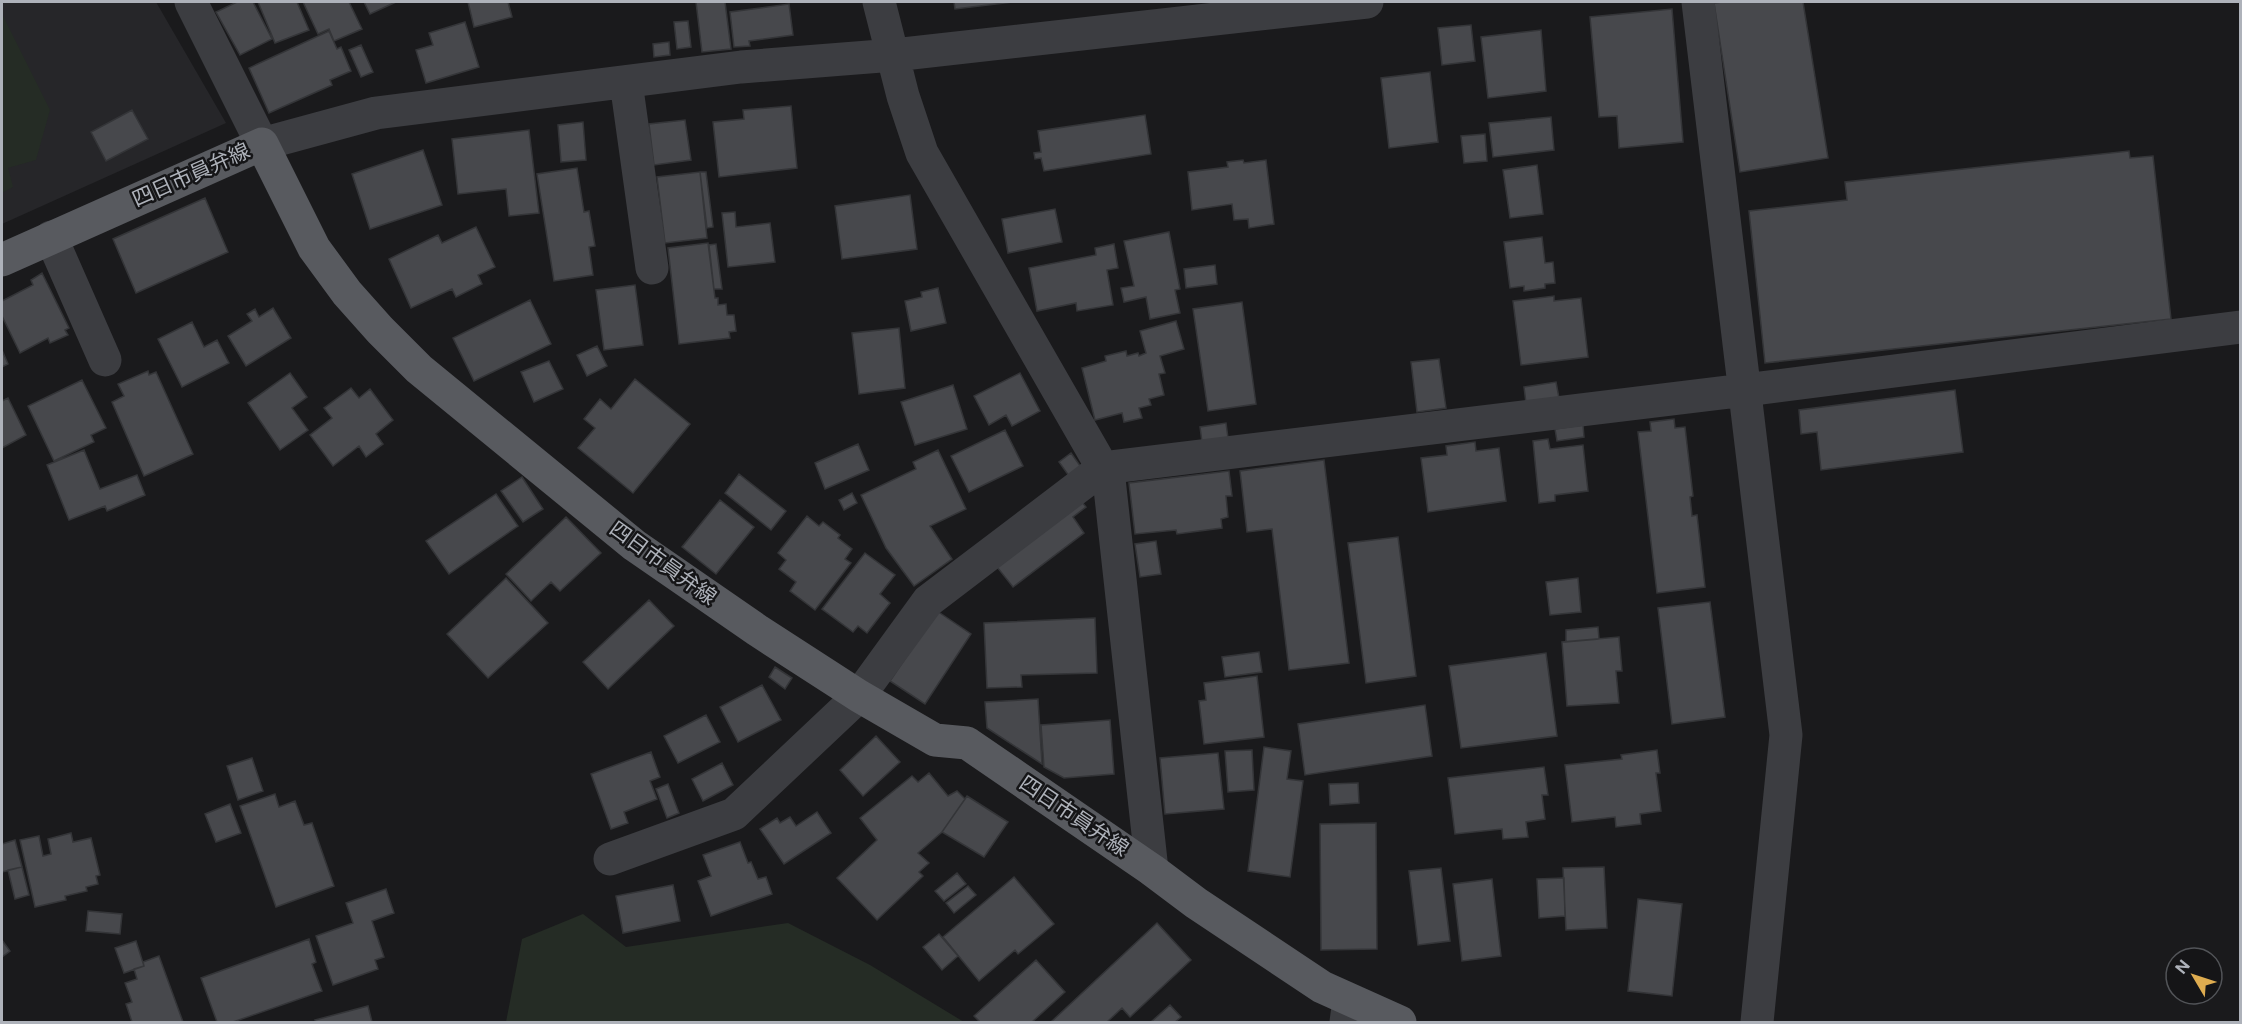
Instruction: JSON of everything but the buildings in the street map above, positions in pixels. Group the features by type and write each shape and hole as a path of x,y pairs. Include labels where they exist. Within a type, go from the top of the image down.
{"main road":[{"name":"四日市員弁線","path":"2,260 261,144 314,248 347,293 380,330 418,369 634,545 757,630 859,696 934,740 968,743 1196,903 1322,987 1348,1011 1401,1023"}],"street":[{"path":"191,2 261,144 376,113 741,67 894,55 1367,2"},
{"path":"879,2 903,96 922,153 1109,479 1152,870"},
{"path":"1698,2 1786,735 1756,1023"},
{"path":"626,82 652,268"},
{"path":"51,237 105,360"},
{"path":"610,859 734,814 859,696 928,601 1103,468 2241,327"}],"shaded area":[{"path":"2,2 156,2 226,123 2,224"},
{"path":"2,14 50,110 36,160 8,168 13,187 2,193"},
{"path":"583,914 626,947 788,923 870,965 964,1022 506,1022 522,939"}]}
